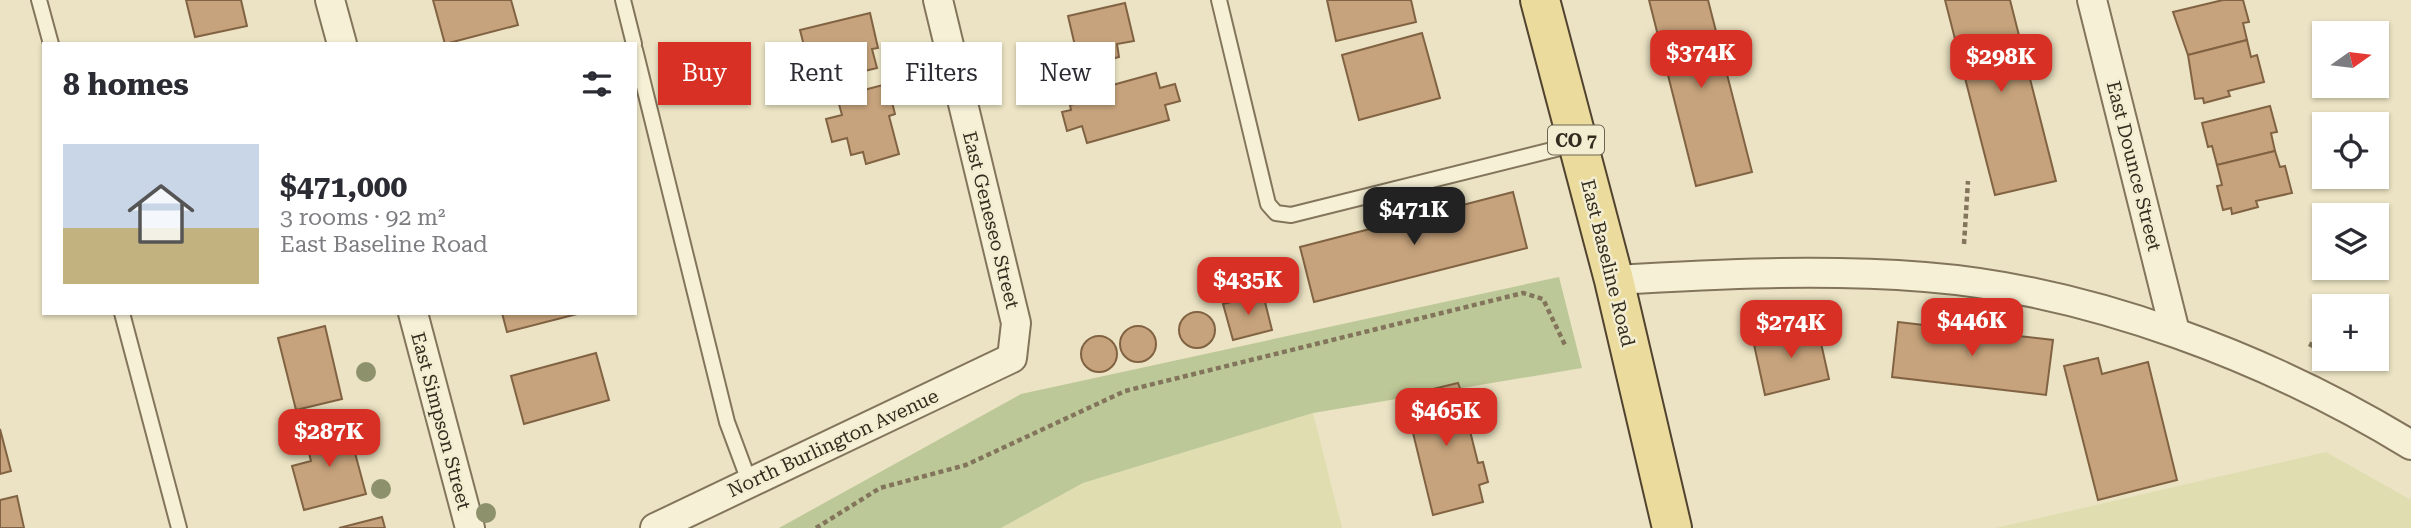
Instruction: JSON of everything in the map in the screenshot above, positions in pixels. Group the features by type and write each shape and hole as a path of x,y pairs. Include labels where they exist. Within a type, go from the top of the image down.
{"main road":[{"name":"East Baseline Road","path":"1539,0 1614,280 1672,528"}],"street":[{"path":"330,0 341,42"},
{"name":"East Geneseo Street","path":"938,0 1016,323 1012,358"},
{"name":"East Dounce Street","path":"2092,0 2175,332"},
{"path":"1614,280 1777,271 1926,277 2020,290 2175,332 2288,379 2368,419 2411,445"},
{"name":"East Simpson Street","path":"414,315 470,528"},
{"name":"North Burlington Avenue","path":"655,528 1012,358"}],"lane":[{"path":"39,0 50,42"},
{"path":"623,0 634,42"},
{"path":"1219,0 1268,204 1276,213 1291,215 1577,144"},
{"path":"637,58 727,422 749,481"},
{"path":"123,315 178,528"}],"path":[{"path":"1964,244 1968,181"},
{"path":"816,528 880,488 967,465 1125,391 1266,355 1523,293 1542,299 1565,345"}],"shaded area":[{"path":"1313,413 1342,528 1001,528 1083,483"},
{"path":"2326,452 2411,500 2411,528 1996,528"}],"green space":[{"path":"1559,277 1582,368 1313,413 1083,483 1001,528 779,528 1021,394"}],"building":[{"path":"186,0 241,0 247,26 195,37"},
{"path":"433,0 511,0 518,25 444,42"},
{"path":"1327,0 1411,0 1416,22 1336,41"},
{"path":"1649,0 1708,0 1752,172 1696,186"},
{"path":"1945,0 2010,0 2056,181 1995,195"},
{"path":"2223,0 2243,0 2249,22 2243,23 2247,40 2188,55 2173,12"},
{"path":"1125,3 1134,41 1117,44 1119,57 1115,58 1115,42 1074,42 1068,16"},
{"path":"870,13 878,48 872,49 877,68 867,70 867,42 803,42 800,30"},
{"path":"1422,33 1440,98 1359,120 1342,55"},
{"path":"2247,40 2251,57 2257,55 2264,82 2228,91 2230,96 2204,103 2203,98 2195,99 2188,55"},
{"path":"1156,73 1160,88 1175,84 1180,101 1165,105 1169,120 1087,143 1082,126 1067,131 1062,112 1071,110 1070,105 1115,105 1115,84"},
{"path":"881,86 881,105 893,105 895,114 889,116 899,154 866,164 863,152 851,155 847,138 832,142 826,119 842,115 839,105 867,105 867,89"},
{"path":"2270,106 2277,132 2271,133 2275,151 2217,165 2212,146 2208,147 2202,123"},
{"path":"2275,151 2280,167 2285,166 2292,193 2256,201 2258,207 2232,214 2231,208 2223,210 2217,186 2222,185 2217,165"},
{"path":"1513,192 1527,248 1314,302 1300,247"},
{"path":"1263,294 1272,330 1233,340 1223,304"},
{"path":"1197,312 1210,317 1215,330 1210,343 1197,348 1184,343 1179,330 1184,317"},
{"path":"503,315 573,315 507,332"},
{"path":"1898,322 2053,340 2046,395 1892,377"},
{"path":"1817,325 1829,379 1765,395 1753,340"},
{"path":"325,326 342,399 296,410 278,338"},
{"path":"1138,326 1151,331 1156,344 1151,357 1138,362 1125,357 1120,344 1125,331"},
{"path":"1099,336 1112,341 1117,354 1112,367 1099,372 1086,367 1081,354 1086,341"},
{"path":"596,353 609,400 524,424 511,376"},
{"path":"2098,358 2102,374 2148,362 2177,480 2098,500 2064,366"},
{"path":"1458,383 1473,422 1468,423 1478,463 1483,462 1488,482 1479,485 1483,502 1433,515 1404,396"},
{"path":"347,423 366,494 304,510 292,466 311,461 304,434"},
{"path":"0,429 11,471 0,474"},
{"path":"17,496 24,528 0,528 0,500"},
{"path":"382,517 385,528 339,528"}]}
